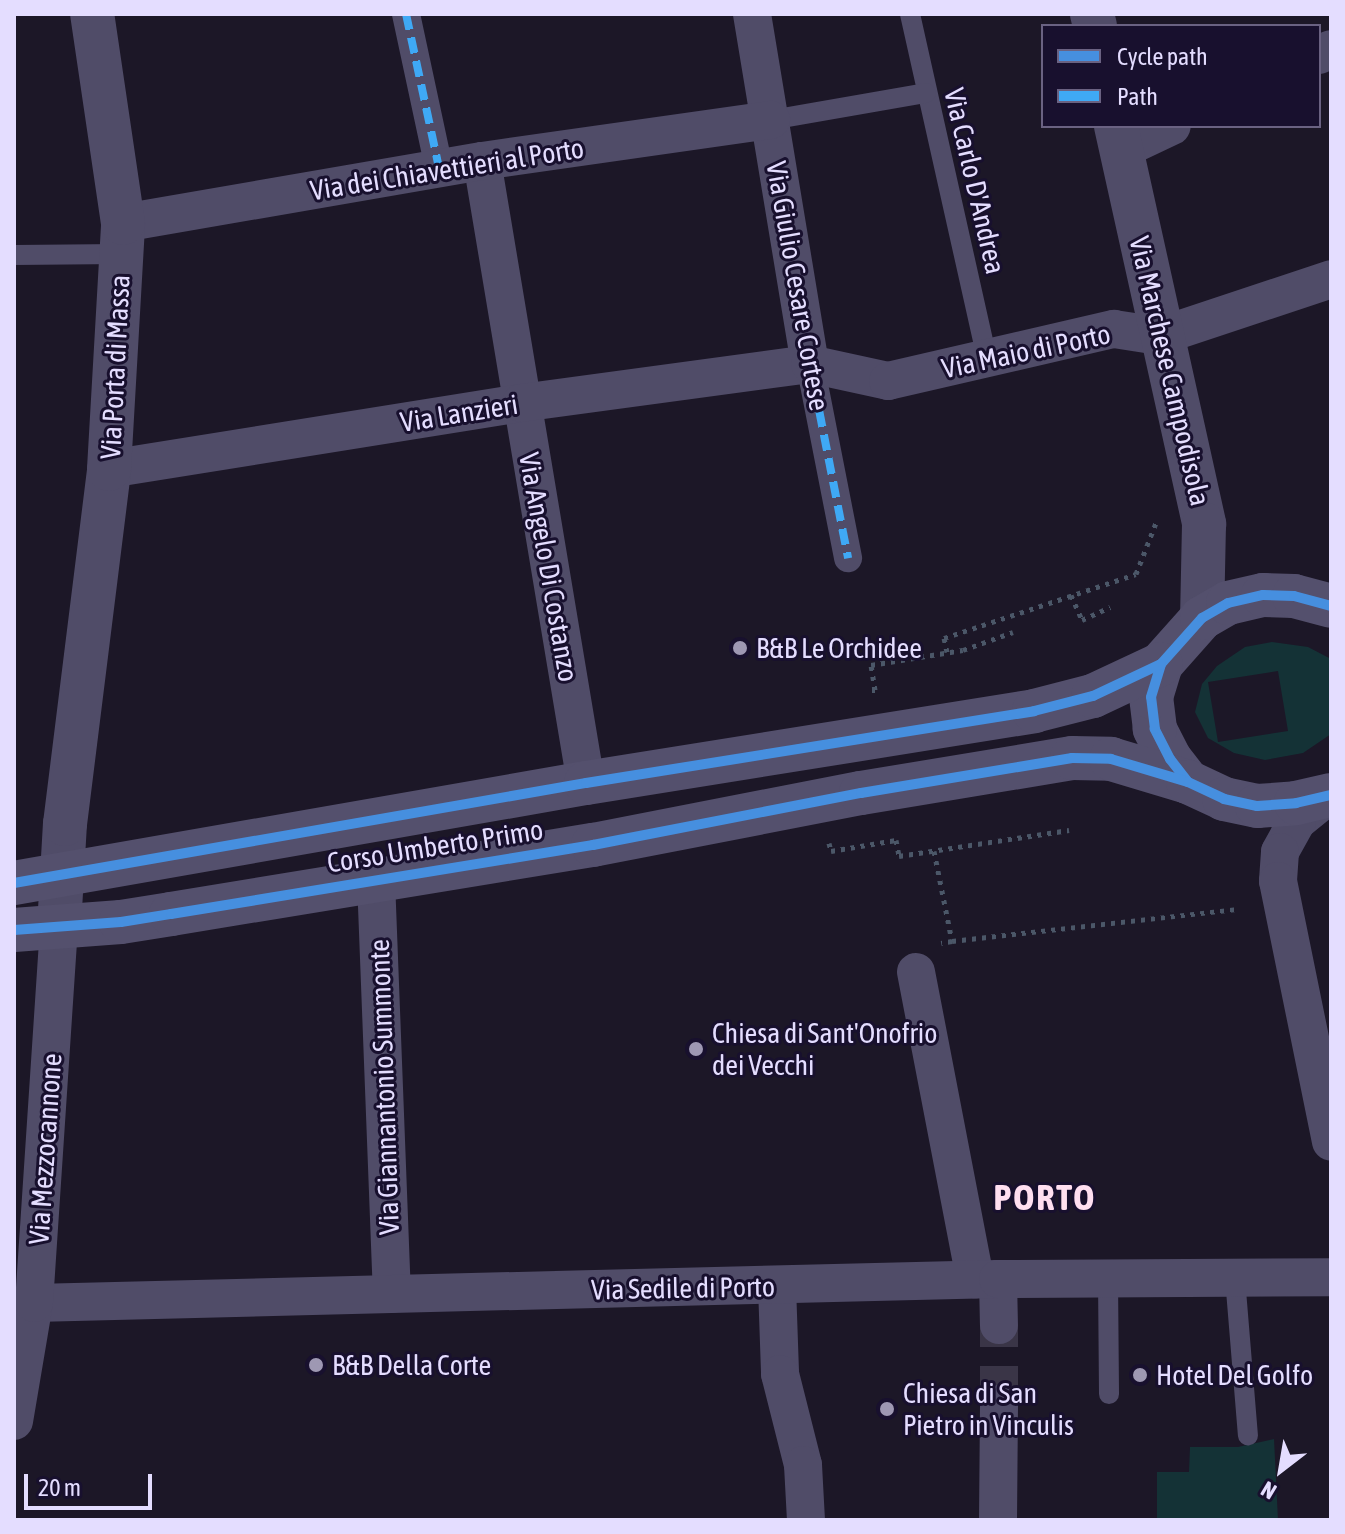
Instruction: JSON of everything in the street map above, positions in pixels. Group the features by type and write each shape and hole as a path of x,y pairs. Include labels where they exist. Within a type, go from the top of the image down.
{"main road":[{"path":"1188,782 1170,759 1155,729 1151,697 1161,664 1202,618 1228,603 1263,595 1294,596 1331,606"},
{"name":"Corso Umberto Primo","path":"14,883 586,783 1034,711 1093,696 1161,664"},
{"name":"Corso Umberto Primo","path":"14,930 121,922 593,845 861,793 1072,758 1111,759 1188,782 1224,799 1257,806 1330,796"}],"street":[{"name":"Via Porta di Massa","path":"59,876 109,469 122,238 92,14"},
{"path":"406,14 439,168"},
{"name":"Via Giulio Cesare Cortese","path":"752,14 810,364 848,558"},
{"name":"Via dei Chiavettieri al Porto","path":"122,238 439,168 771,120"},
{"path":"1119,138 1163,128"},
{"name":"Via Marchese Campodisola","path":"1119,138 1160,336 1204,524 1202,618"},
{"name":"Via Angelo Di Costanzo","path":"482,161 586,783"},
{"name":"Via Maio di Porto","path":"810,364 888,381 1114,329 1160,336 1331,279"},
{"name":"Via Lanzieri","path":"109,469 521,403 810,364"},
{"path":"1330,796 1297,821 1280,852 1278,881 1331,1142"},
{"name":"Via Mezzocannone","path":"14,1421 34,1303 59,927 59,876"},
{"name":"Via Giannantonio Summonte","path":"376,880 392,1294"},
{"path":"916,972 999,1325"},
{"name":"Via Sedile di Porto","path":"34,1303 987,1279 1331,1277"},
{"path":"777,1286 780,1374 803,1465 806,1520"},
{"path":"998,1520 999,1404"}],"lane":[{"name":"Via Carlo D'Andrea","path":"910,14 987,359"},
{"path":"771,120 926,93"},
{"path":"14,255 122,238"},
{"path":"1108,1278 1109,1394"},
{"path":"1235,1278 1248,1435"}],"path":[{"path":"947,652 944,638 1136,574 1158,518"},
{"path":"1071,595 1082,620 1110,607"},
{"path":"875,690 871,665 947,652 1013,632"},
{"path":"827,829 831,851 896,840 899,856 1069,830"},
{"path":"934,851 952,941"},
{"path":"916,972 913,948 1236,909"}],"green space":[{"path":"1272,642 1308,647 1331,659 1331,734 1303,753 1265,760 1234,753 1208,738 1195,712 1202,684 1217,666 1245,647","holes":["1278,671 1288,731 1218,742 1208,682"]},
{"path":"1274,1439 1278,1520 1157,1520 1157,1472 1189,1472 1190,1447 1238,1447"}],"tunnel":[{"path":"999,1325 999,1404"}],"marked path":[{"path":"406,14 439,168"},
{"path":"810,364 848,558"}],"cycle path":[{"path":"1188,782 1170,759 1155,729 1151,697 1161,664 1202,618 1228,603 1263,595 1294,596 1331,606"},
{"path":"14,883 586,783 1034,711 1093,696 1161,664"},
{"path":"14,930 121,922 171,914 593,845 861,793 1072,758 1111,759 1188,782 1224,799 1257,806 1296,803 1331,795"}],"place":[{"name":"B&B Le Orchidee","path":"740,648"},
{"name":"Chiesa di Sant'Onofrio dei Vecchi","path":"696,1049"},
{"name":"B&B Della Corte","path":"316,1365"},
{"name":"Hotel Del Golfo","path":"1140,1375"},
{"name":"Chiesa di San Pietro in Vinculis","path":"887,1409"}],"district":[{"name":"PORTO","path":"1045,1198"}]}
